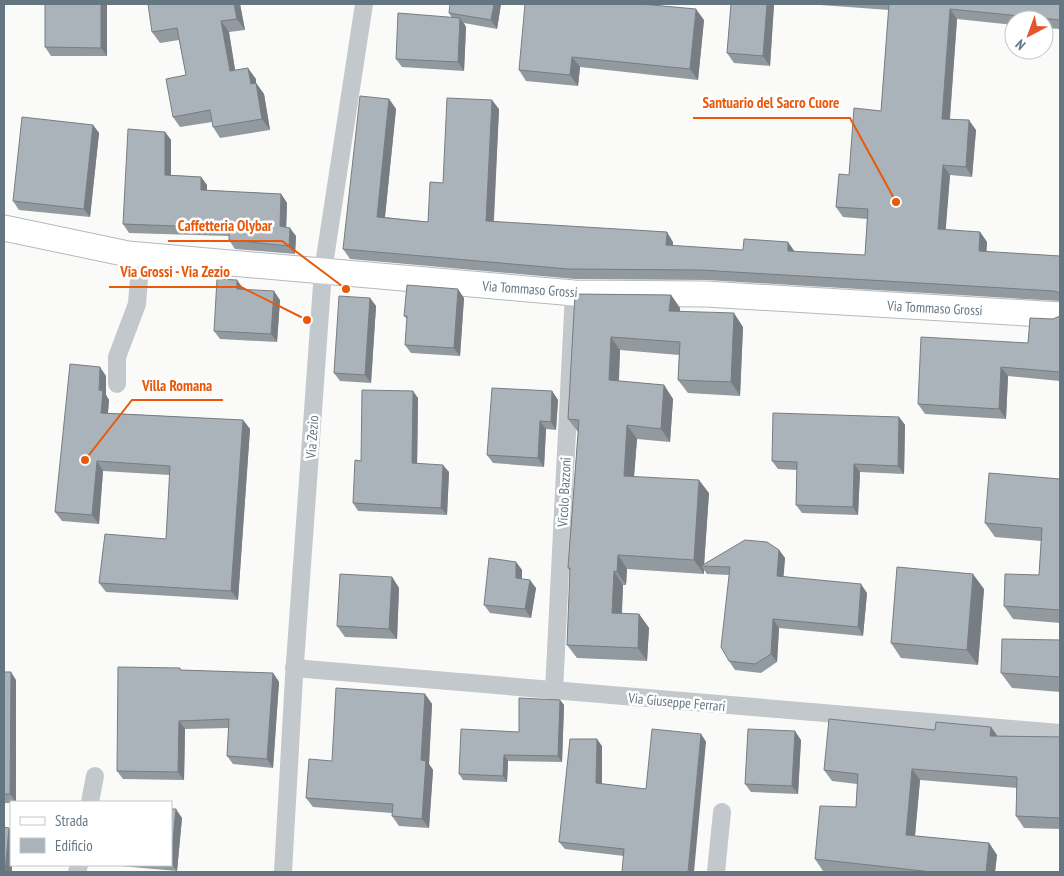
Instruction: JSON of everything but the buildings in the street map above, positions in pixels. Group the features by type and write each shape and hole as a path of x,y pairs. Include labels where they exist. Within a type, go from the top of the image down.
{"street":[{"name":"Via Zezio","path":"283,872 294,668 323,271 364,4"},
{"name":"Via Tommaso Grossi","path":"4,228 128,254 574,293 706,294 1060,316"},
{"path":"116,384 117,357 137,304 139,278 128,254"},
{"name":"Vicolo Bazzoni","path":"554,691 574,293"},
{"name":"Via Giuseppe Ferrari","path":"294,668 1060,732"},
{"path":"90,801 95,776"},
{"path":"716,872 722,812"}],"place":[{"name":"Santuario del Sacro Cuore","path":"896,202"},
{"name":"Caffetteria Olybar","path":"346,289"},
{"name":"Via Grossi - Via Zezio","path":"307,320"},
{"name":"Villa Romana","path":"85,460"}]}
